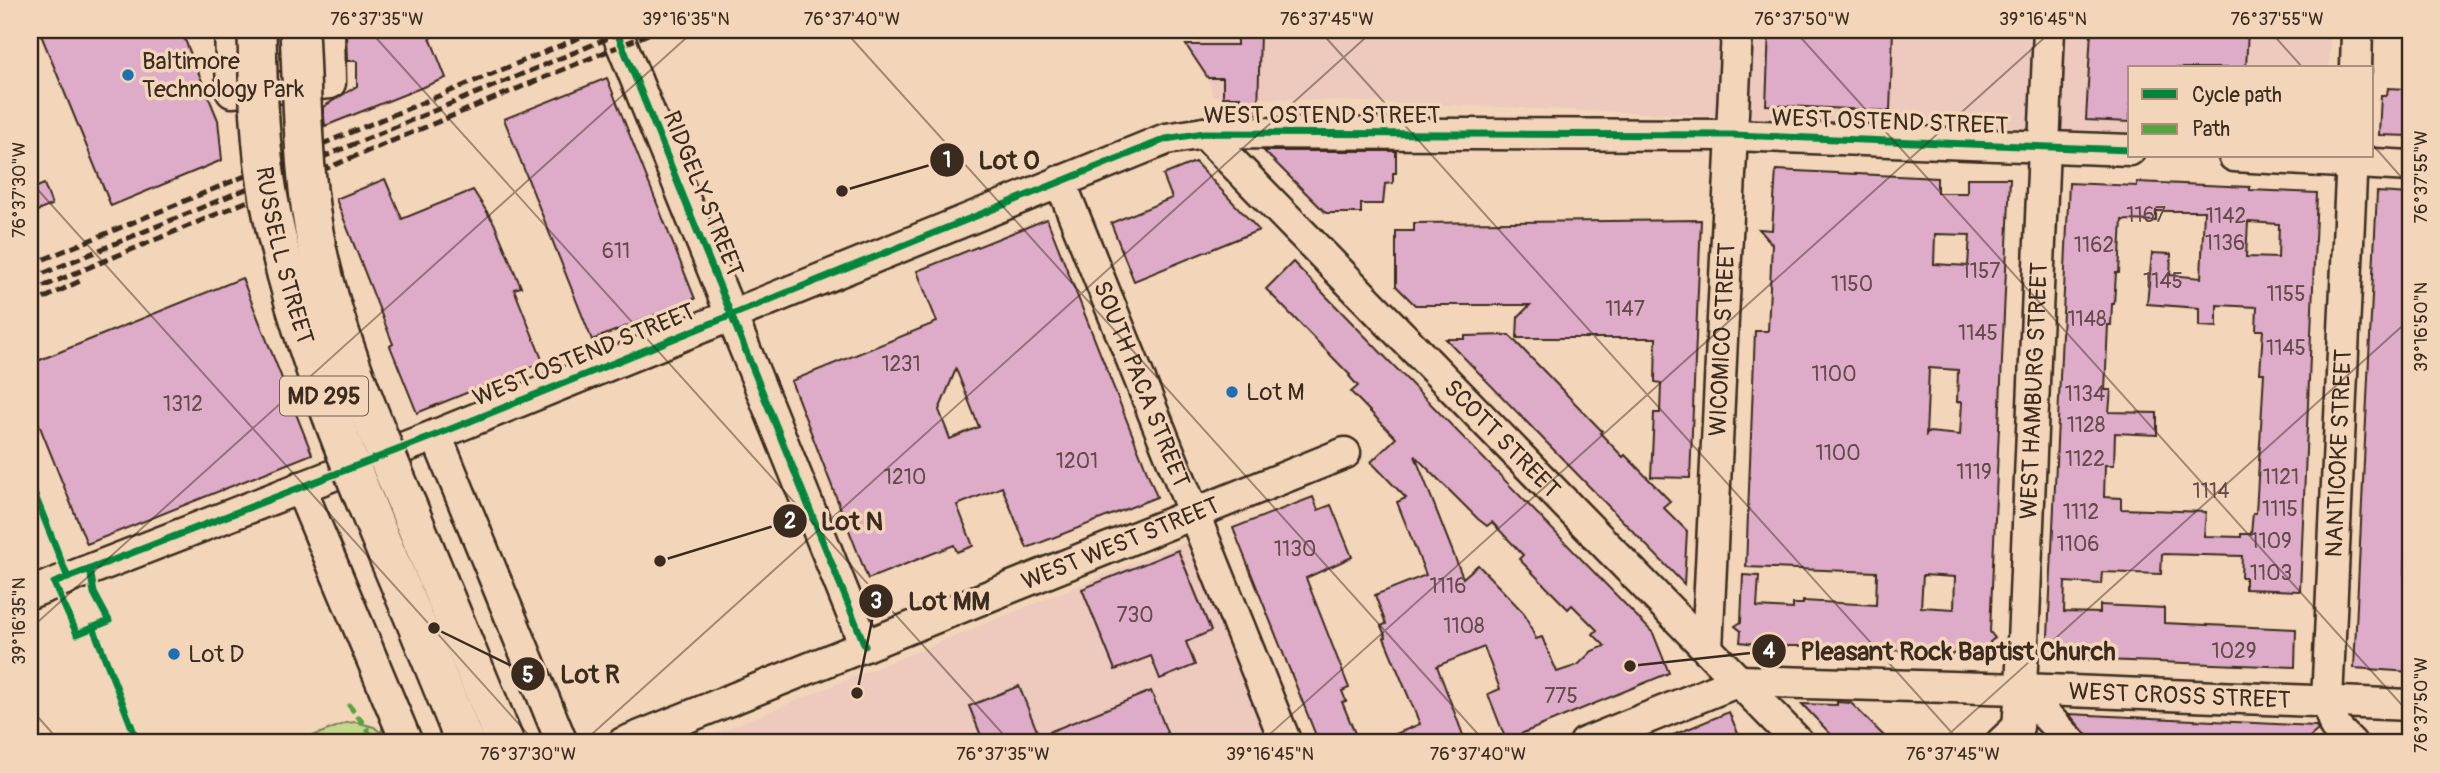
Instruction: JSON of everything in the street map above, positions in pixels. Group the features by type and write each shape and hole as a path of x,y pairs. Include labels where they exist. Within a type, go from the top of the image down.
{"main road":[{"name":"RUSSELL STREET","path":"257,30 258,116 267,183 285,272 299,324 355,477 465,743"},
{"name":"RUSSELL STREET","path":"299,30 305,168 318,251 331,301 347,355 388,461 505,743"}],"street":[{"path":"230,30 232,92 330,83 329,30"},
{"name":"RIDGELY STREET","path":"616,30 865,646"},
{"name":"WICOMICO STREET","path":"1707,649 1737,30"},
{"name":"WEST HAMBURG STREET","path":"2001,743 2018,727 2021,689 2049,30"},
{"path":"2356,66 2357,30"},
{"name":"WEST OSTEND STREET","path":"30,593 436,435 1166,139 1204,133 1732,135 2128,150"},
{"name":"SCOTT STREET","path":"1204,133 1799,743"},
{"path":"2292,158 2410,166"},
{"name":"NANTICOKE STREET","path":"2333,729 2351,160"},
{"name":"SOUTH PACA STREET","path":"1060,181 1286,743"},
{"path":"436,435 562,743"},
{"name":"WEST WEST STREET","path":"623,743 1345,453"},
{"path":"300,487 407,743"},
{"name":"WEST CROSS STREET","path":"1585,743 1739,681 2021,689 2333,729 2410,705"},
{"path":"2021,689 2072,743"}],"shaded area":[{"path":"1191,30 2331,30 2329,66 2128,66 2128,132 1213,96"},
{"path":"1188,541 1270,743 692,743"}],"green space":[{"path":"356,722 374,727 381,733 382,728 388,743 295,743 346,723"}],"building":[{"name":"Baltimore Technology Park","path":"39,30 181,30 218,120 222,160 111,206"},
{"path":"346,30 427,30 446,78 325,126 323,107 357,86 357,61 347,61"},
{"path":"1237,30 1260,30 1258,114 1240,114 1240,97 1223,97 1223,78 1208,78 1186,45 1237,45"},
{"path":"1769,30 1893,30 1890,111 1766,105"},
{"path":"2091,30 2248,30 2246,66 2128,66 2128,122 2086,120"},
{"path":"607,78 695,299 592,340 504,119"},
{"path":"2388,88 2407,89 2407,97 2410,97 2410,136 2379,135 2381,95 2387,95"},
{"path":"1264,151 1396,151 1396,173 1393,173 1393,183 1385,184 1383,204 1361,204 1361,213 1326,213"},
{"path":"1195,162 1259,230 1134,281 1111,223 1172,198 1163,175"},
{"path":"1776,170 1937,178 1937,193 1967,193 1967,178 2010,178 1990,632 1995,638 1990,642 1990,656 1740,642 1741,631 1735,626 1741,622 1743,575 1759,576 1757,607 1793,609 1793,604 1803,604 1803,601 1876,605 1877,572 1746,567 1755,331 1768,331 1772,244 1759,229 1772,230","holes":["1935,234 1970,235 1968,266 1934,264","1929,368 1958,370 1957,402 1962,402 1960,435 1929,432 1926,435","1923,575 1955,577 1954,609 1921,607"]},
{"path":"385,179 402,219 473,190 494,223 521,287 514,289 543,362 417,413 336,199"},
{"path":"2137,182 2317,193 2300,591 2245,589 2245,577 2241,577 2242,556 2162,554 2161,574 2102,572 2101,584 2065,582 2064,612 2100,613 2100,605 2164,608 2164,623 2296,629 2295,667 2047,658 2069,183 2137,186","holes":["2156,211 2204,211 2201,278 2170,275 2171,254 2152,253 2147,304 2199,308 2199,326 2217,327 2217,305 2257,307 2256,330 2263,330 2260,373 2264,373 2256,513 2253,513 2251,534 2241,534 2241,537 2204,536 2206,512 2121,509 2121,498 2104,497 2105,465 2114,465 2115,433 2157,435 2157,413 2109,412 2111,390 2105,390 2108,325 2111,325 2116,273 2119,273 2122,220 2156,221","2248,222 2279,224 2278,258 2246,257"]},
{"path":"44,184 52,205 30,214 30,190"},
{"path":"2377,192 2410,194 2410,417 2407,477 2410,478 2404,574 2410,575 2407,620 2410,620 2410,672 2354,668"},
{"path":"1047,219 1157,497 1027,548 1002,487 957,505 973,546 957,552 954,545 868,579 791,381 937,322 917,271","holes":["956,369 979,427 950,439 939,410"]},
{"path":"1701,220 1690,478 1651,477 1654,413 1660,413 1661,383 1655,382 1656,338 1517,338 1518,317 1530,305 1415,305 1396,286 1396,231 1414,231 1414,223"},
{"path":"1293,262 1653,633 1669,673 1506,740 1488,694 1500,689 1484,647 1437,666 1466,743 1374,743 1420,724 1384,638 1386,637 1381,626 1386,624 1375,595 1426,575 1397,502 1406,498 1371,462 1396,438 1351,392 1358,386 1350,375 1266,289","holes":["1415,456 1487,526 1492,522 1523,555 1519,559 1568,609 1572,605 1597,630 1593,634 1605,646 1592,651 1578,665 1557,672 1542,637 1536,639 1524,613 1478,565 1463,578"]},
{"path":"242,278 312,454 87,544 30,402 30,364"},
{"path":"1509,335 1602,431 1600,433 1623,457 1625,455 1670,501 1663,507 1687,531 1684,584 1446,339"},
{"path":"1313,497 1318,510 1331,505 1352,557 1306,578 1349,688 1342,691 1346,701 1342,702 1359,743 1319,743 1233,528"},
{"path":"1178,550 1211,631 1186,642 1195,665 1160,679 1151,656 1115,670 1082,589"},
{"path":"1019,686 1039,736 1151,691 1171,743 984,743 969,706"},
{"path":"1837,702 1851,703 1891,743 1839,743 1802,704 1837,705"},
{"path":"1729,712 1742,743 1654,743"},
{"path":"2069,714 2316,726 2318,730 2303,743 2093,743"}],"railway":[{"path":"30,265 598,30"},
{"path":"30,279 628,30"},
{"path":"30,292 658,30"},
{"path":"30,305 80,281"}],"marked path":[{"path":"348,704 367,728 373,743"}],"cycle path":[{"path":"616,30 865,646"},
{"path":"90,569 436,435 1166,139 1204,133 1732,135 2128,150"},
{"path":"30,483 68,578"},
{"path":"90,569 94,593 109,621 77,634 54,583 90,569"},
{"path":"93,627 138,743"}],"place":[{"name":"Baltimore Technology Park","path":"128,75"},
{"name":"Lot O","path":"842,191"},
{"name":"Lot M","path":"1232,392"},
{"name":"Lot N","path":"660,561"},
{"name":"Lot R","path":"434,628"},
{"name":"Lot D","path":"174,654"},
{"name":"Pleasant Rock Baptist Church","path":"1630,666"},
{"name":"Lot MM","path":"857,693"}]}
